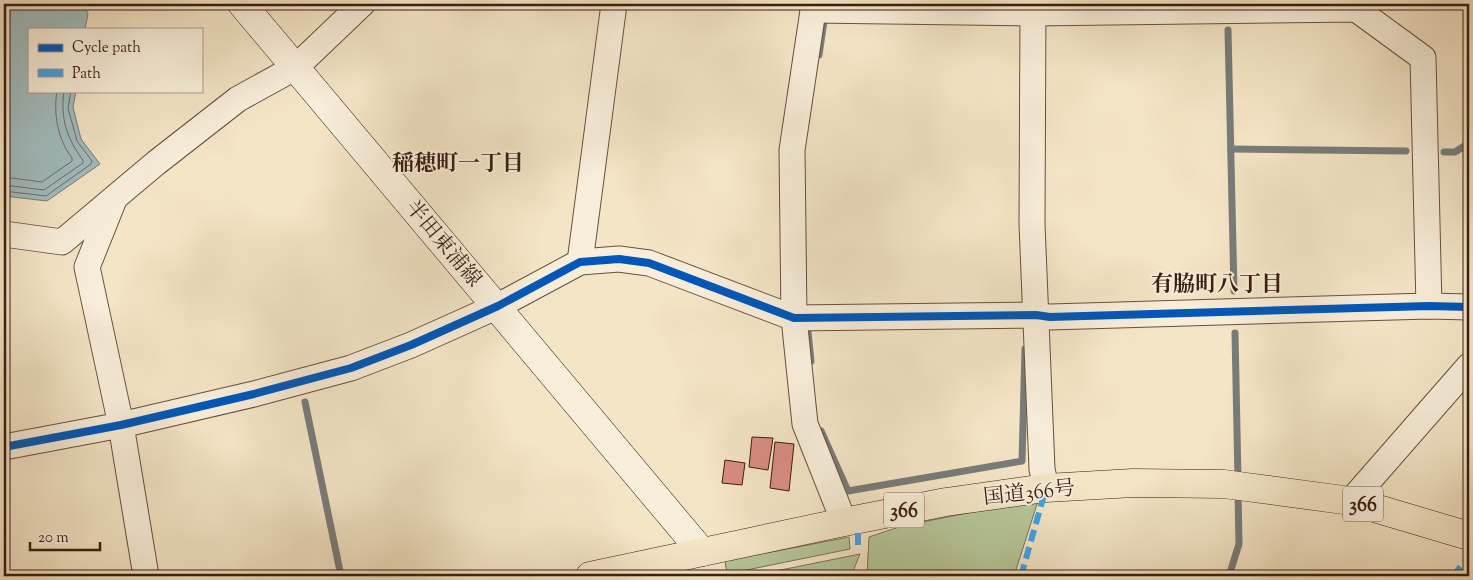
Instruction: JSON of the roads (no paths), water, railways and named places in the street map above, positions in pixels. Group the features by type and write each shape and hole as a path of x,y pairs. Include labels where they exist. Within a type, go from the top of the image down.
{"highway":[{"name":"国道366号","path":"590,576 946,502 1046,488 1133,483 1224,484 1351,501 1469,536"}],"main road":[{"name":"半田東浦線","path":"242,4 498,306 702,552"}],"street":[{"path":"4,234 62,242 156,163 238,99 296,67 362,4"},
{"path":"580,262 614,4"},
{"path":"844,522 805,424 795,318 792,150 814,8 841,10 1356,8 1423,58 1429,306"},
{"path":"1033,8 1032,224 1042,469 1046,488"},
{"path":"114,200 88,267 121,426 146,576"},
{"path":"4,448 121,426 254,394 350,368 411,345 498,306 580,262 619,259 649,263 795,318 1036,315 1050,317 1429,306 1469,307"},
{"path":"1351,501 1469,366"}],"water":[{"path":"4,4 84,4 88,14 85,28 28,28 28,92 76,92 73,107 81,139 100,164 47,201 4,196"}],"waterway":[{"path":"819,55 825,14"},
{"path":"1228,30 1234,291"},
{"path":"1444,152 1455,152 1469,143"},
{"path":"1231,149 1406,151"},
{"path":"807,322 811,361"},
{"path":"1235,333 1238,480"},
{"path":"821,431 848,491 1022,461 1025,349"},
{"path":"305,402 341,576"},
{"path":"1229,576 1239,544 1238,491"}],"district":[{"name":"稲穂町一丁目","path":"458,162"},
{"name":"有脇町八丁目","path":"1217,283"}]}
